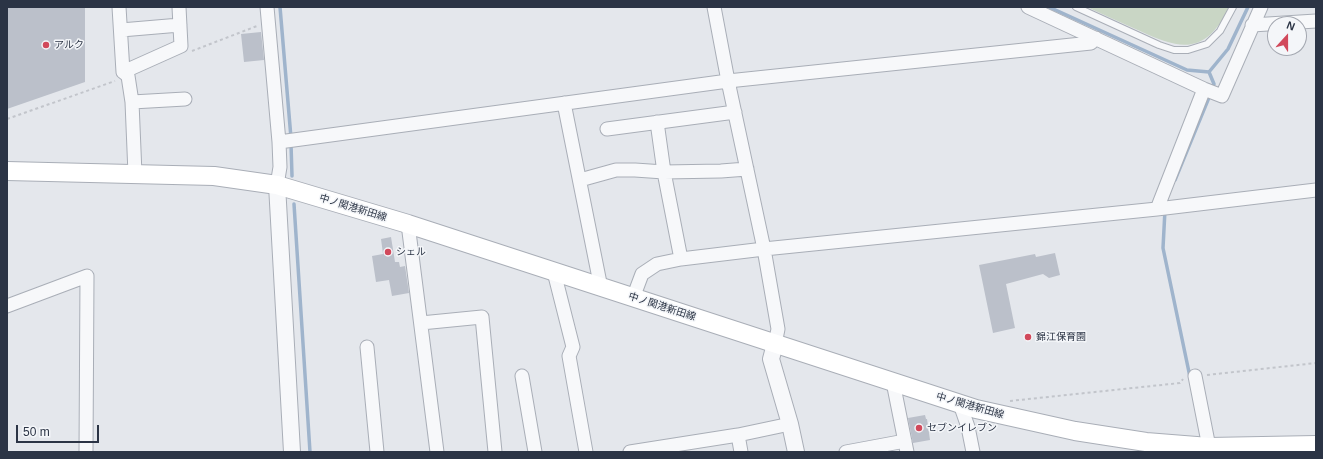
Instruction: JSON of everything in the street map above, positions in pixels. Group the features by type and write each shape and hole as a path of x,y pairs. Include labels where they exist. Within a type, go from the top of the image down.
{"main road":[{"name":"中ノ関港新田線","path":"7,171 214,176 277,185 408,224 976,409 1075,431 1146,442 1209,446 1316,445"}],"street":[{"path":"119,7 123,72 128,76 132,102 135,174"},
{"path":"123,72 181,46 179,7"},
{"path":"267,7 279,142 280,167 277,185 292,452"},
{"path":"714,7 728,81 764,249 778,329 771,359 790,424 796,452"},
{"path":"1028,7 1222,96 1260,7"},
{"path":"1252,26 1316,21"},
{"path":"121,30 180,25"},
{"path":"279,142 728,81 1091,43 1096,38"},
{"path":"1157,209 1204,89"},
{"path":"132,102 184,99"},
{"path":"564,103 601,288"},
{"path":"608,129 735,112"},
{"path":"656,122 681,259"},
{"path":"580,180 616,170 721,172 747,169"},
{"path":"633,298 642,274 657,264 681,259 764,249 1157,209 1316,190"},
{"path":"408,224 437,452"},
{"path":"554,272 573,347 569,356 586,452"},
{"path":"7,306 87,276 86,452"},
{"path":"421,323 482,317 495,452"},
{"path":"367,348 378,452"},
{"path":"522,376 535,452"},
{"path":"1195,376 1209,446"},
{"path":"846,452 906,446 893,382"},
{"path":"960,404 968,427 973,452"},
{"path":"630,452 738,435 790,424"},
{"path":"738,435 741,452"}],"lane":[{"path":"1076,7 1159,45 1174,50 1188,50 1207,44 1216,36 1233,7"}],"path":[{"path":"1009,402 1180,383 1183,378 1195,376 1316,363"}],"green space":[{"path":"1087,7 1230,7 1221,22 1202,41 1181,45 1155,38"}],"building":[{"name":"アルク","path":"7,7 85,7 85,82 7,109"},
{"path":"261,32 264,60 244,62 241,34"},
{"path":"391,237 395,262 399,262 400,267 405,266 409,293 392,296 389,280 376,282 372,256 383,254 381,239"},
{"path":"1055,253 1060,275 1049,278 1043,274 1006,284 1015,328 993,333 979,265 1035,254 1036,257"},
{"path":"925,415 930,440 913,443 908,418"}],"waterway":[{"path":"280,7 291,138"},
{"path":"1049,7 1187,70 1209,72"},
{"path":"1209,72 1228,49 1248,7"},
{"path":"1209,72 1214,84 1212,89"},
{"path":"1175,180 1210,95"},
{"path":"291,144 292,176"},
{"path":"294,204 310,452"},
{"path":"1165,210 1163,248 1190,377"}],"place":[{"name":"アルク","path":"46,45"},
{"name":"シェル","path":"388,252"},
{"name":"錦江保育園","path":"1028,337"},
{"name":"セブンイレブン","path":"919,428"}]}
